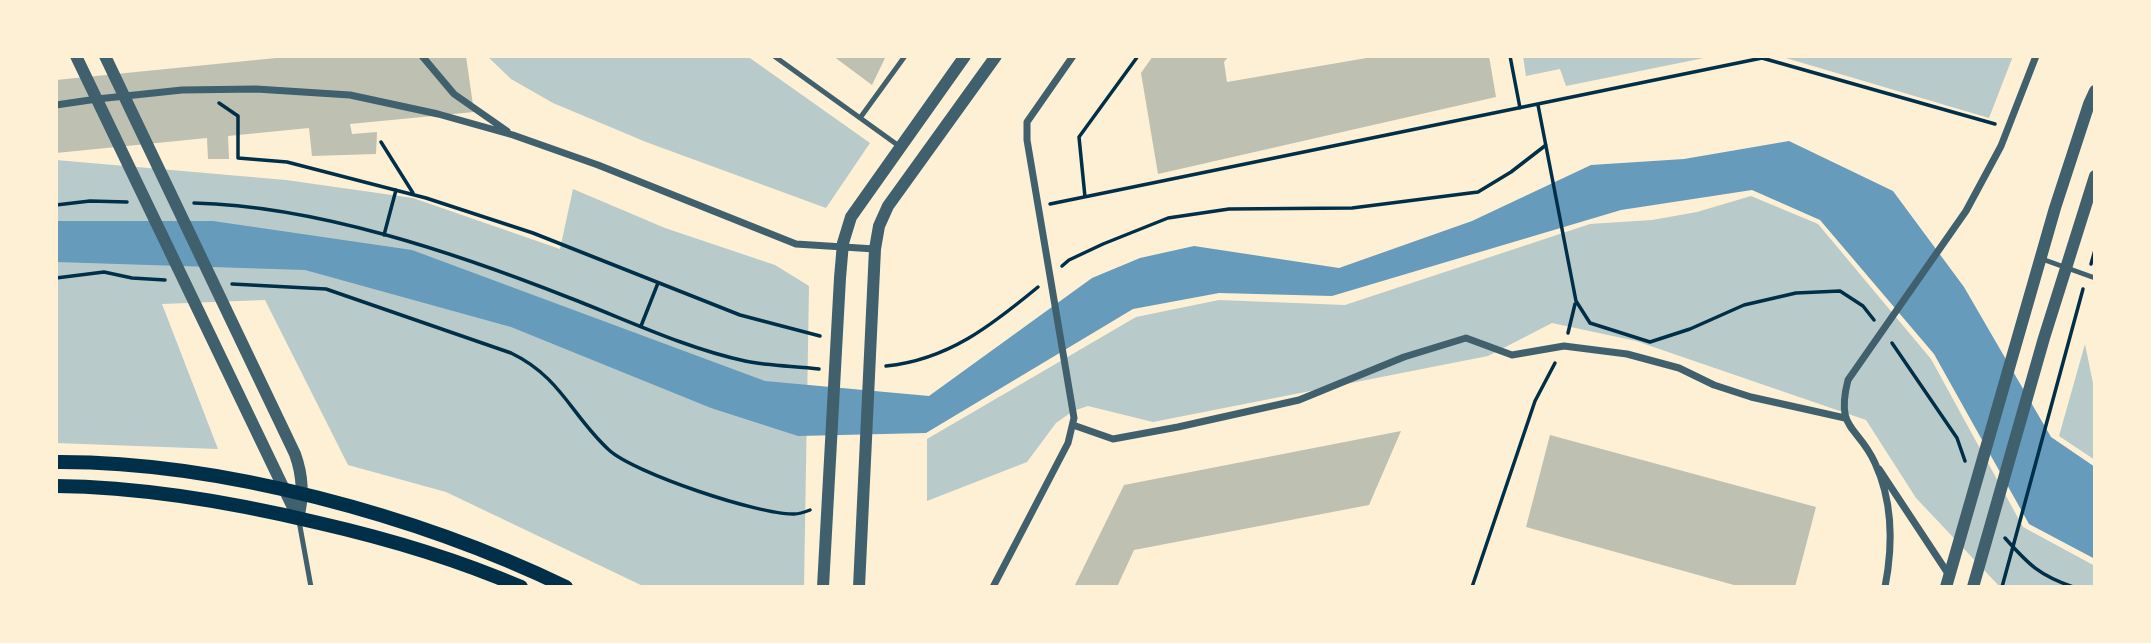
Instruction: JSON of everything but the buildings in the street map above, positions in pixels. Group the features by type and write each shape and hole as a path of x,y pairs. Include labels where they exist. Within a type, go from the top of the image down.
{"main road":[{"path":"56,462 111,464 199,474 302,495 456,540 566,587"},
{"path":"56,486 100,487 199,498 298,518 443,556 522,587"}],"street":[{"path":"76,56 298,518"},
{"path":"105,56 295,454 300,468 302,495 298,518"},
{"path":"422,56 454,94 513,135"},
{"path":"823,587 828,506 829,369 842,247 851,217 965,56"},
{"path":"859,587 864,477 874,363 875,249 879,226 888,206 996,56"},
{"path":"993,587 1068,443 1073,421 1027,140 1027,122 1073,56"},
{"path":"1949,576 1845,418 1843,399 1848,380 1864,355 1966,211 2001,146 2036,56"},
{"path":"56,105 200,90 256,89 350,95 438,114 513,135 598,165 796,244 875,249"},
{"path":"1949,576 2060,195 2095,91"},
{"path":"1973,586 2044,338 2095,176"},
{"path":"1073,421 1113,439 1178,427 1299,400 1404,357 1466,338 1512,355 1564,346 1627,354 1679,369 1714,385 1751,397 1845,418"},
{"path":"1875,463 1889,508 1891,535 1885,587"}],"lane":[{"path":"774,56 900,147"},
{"path":"860,118 905,56"},
{"path":"2042,260 2095,278"},
{"path":"298,518 311,587"}],"path":[{"path":"1085,197 1079,137 1138,56"},
{"path":"1510,56 1520,108"},
{"path":"1038,207 1762,57 2007,128"},
{"path":"200,90 238,116 238,158 287,162 414,195 533,233 740,315 808,334"},
{"path":"1472,587 1535,401 1564,346 1576,302 1538,105"},
{"path":"381,142 414,195"},
{"path":"1061,267 1069,260 1103,244 1168,218 1229,209 1352,208 1478,192 1511,172 1546,145"},
{"path":"384,236 396,190"},
{"path":"56,205 90,201 131,202"},
{"path":"185,203 226,204 279,211 384,236 475,263 699,348 746,361 829,369"},
{"path":"2091,262 2095,250"},
{"path":"56,278 104,272 132,278 174,281"},
{"path":"874,363 903,364 933,357 961,344 985,329 1044,281"},
{"path":"2002,587 2085,282"},
{"path":"641,326 658,283"},
{"path":"229,284 327,289 511,353 542,372 608,449 637,467 713,495 759,508 795,514 828,506"}],"shaded area":[{"path":"487,56 747,56 870,143 826,208 646,142 553,103 511,79"},
{"path":"1523,56 1714,56 1566,86 1560,69 1526,76"},
{"path":"1779,56 2013,56 1989,118"},
{"path":"56,160 286,180 413,198 560,249 573,189 665,228 775,265 809,286 804,587 645,587 446,492 348,465 265,300 162,304 218,449 56,443"},
{"path":"1751,196 1818,224 1931,359 2023,527 2095,566 2095,587 2000,587 1916,498 1866,420 1636,341 1552,323 1488,356 1153,422 1088,406 1073,411 1056,423 1027,462 927,501 927,439 1136,317 1219,300 1345,305 1590,224 1652,220 1697,212"},
{"path":"2085,344 2095,393 2095,460 2059,436"}],"water":[{"path":"1789,141 1893,191 1964,287 2051,437 2095,467 2095,559 2029,524 1934,354 1820,220 1752,190 1621,210 1332,296 1219,293 1133,309 926,433 798,436 711,408 511,327 305,270 56,262 56,221 213,221 412,250 765,381 929,396 1092,278 1140,258 1194,246 1339,268 1472,221 1591,165 1684,159"}]}
